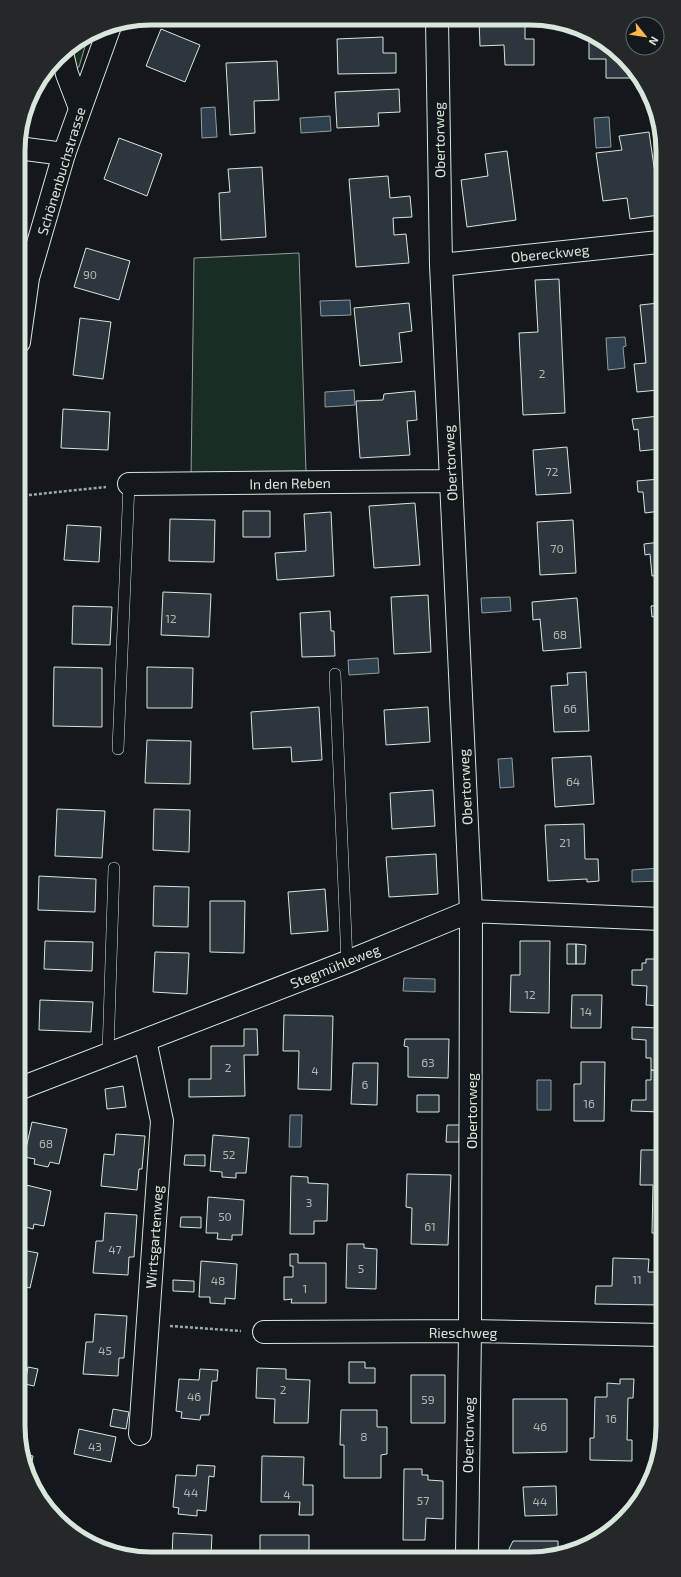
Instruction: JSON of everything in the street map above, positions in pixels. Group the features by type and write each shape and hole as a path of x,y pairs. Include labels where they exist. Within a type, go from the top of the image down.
{"street":[{"name":"Obertorweg","path":"437,25 441,265 471,911 470,1331 467,1552"},
{"name":"Schönenbuchstrasse","path":"25,299 28,278 64,154 107,33"},
{"path":"64,60 67,74 80,108"},
{"path":"25,149 64,154"},
{"name":"Obereckweg","path":"441,265 656,242"},
{"name":"In den Reben","path":"129,484 450,481"},
{"name":"Stegmühleweg","path":"25,1086 108,1053 347,962 471,911 656,919"},
{"name":"Wirtsgartenweg","path":"140,1434 162,1121 145,1040"},
{"name":"Rieschweg","path":"264,1332 470,1331 656,1335"}],"lane":[{"path":"118,749 129,484"},
{"path":"335,674 347,962"},
{"path":"108,1053 114,868"}],"path":[{"path":"25,495 92,488"},
{"path":"148,1324 264,1332"}],"green space":[{"path":"86,43 79,67 67,74 64,60"},
{"path":"299,253 306,472 191,479 194,258"}],"water":[{"path":"215,107 217,137 202,138 201,108"},
{"path":"330,116 331,131 301,133 300,118"},
{"path":"609,117 611,147 596,148 594,118"},
{"path":"350,300 351,315 321,316 320,301"},
{"path":"625,337 626,346 623,347 625,368 608,370 606,338"},
{"path":"354,390 355,405 325,407 325,392"},
{"path":"510,597 511,611 482,613 481,598"},
{"path":"378,658 379,673 349,675 348,660"},
{"path":"512,758 514,787 500,788 498,759"},
{"path":"656,868 656,881 632,882 632,870"},
{"path":"404,978 435,979 435,992 403,991"},
{"path":"537,1080 551,1080 551,1110 537,1110"},
{"path":"290,1115 302,1115 301,1147 289,1147"}],"building":[{"path":"479,25 525,25 525,39 534,39 534,65 505,65 504,45 480,46"},
{"path":"161,29 200,45 185,82 146,66"},
{"path":"383,37 383,53 396,53 396,73 338,74 337,39"},
{"path":"589,40 613,56 633,78 606,78 606,59 589,59"},
{"path":"277,61 279,100 254,101 255,133 230,135 226,63"},
{"path":"399,89 400,112 378,113 379,126 337,128 335,92"},
{"path":"649,132 656,180 656,215 630,219 627,198 603,201 596,153 622,150 619,136"},
{"path":"119,138 162,154 147,196 104,179"},
{"path":"507,151 516,220 467,227 461,180 488,176 485,154"},
{"path":"262,167 266,237 221,240 219,193 230,192 228,169"},
{"path":"388,176 390,198 410,196 412,217 393,218 394,235 406,234 409,263 356,267 349,179"},
{"path":"86,248 130,261 119,300 74,287"},
{"path":"559,279 565,413 523,415 519,333 538,332 535,280"},
{"path":"409,303 412,331 399,333 402,362 360,366 354,308"},
{"path":"656,303 656,390 637,392 634,364 646,363 640,305"},
{"path":"80,318 111,322 103,379 73,375"},
{"path":"415,391 417,420 407,421 410,455 360,458 356,401 383,400 384,394"},
{"path":"63,409 110,412 108,450 61,448"},
{"path":"656,416 656,449 640,451 638,429 634,430 632,419"},
{"path":"567,447 571,493 536,495 533,450"},
{"path":"656,479 656,512 645,513 643,492 638,492 637,481"},
{"path":"415,503 420,565 374,568 369,506"},
{"path":"243,511 270,511 270,537 243,537"},
{"path":"331,512 334,576 277,580 275,553 306,551 304,514"},
{"path":"170,519 215,520 214,562 169,561"},
{"path":"573,520 576,573 540,575 537,522"},
{"path":"67,525 101,527 99,562 64,560"},
{"path":"656,542 656,576 652,576 650,554 645,555 644,544"},
{"path":"163,592 211,594 209,637 161,635"},
{"path":"428,595 431,652 394,654 391,597"},
{"path":"577,598 581,648 543,651 540,619 533,620 532,602"},
{"path":"656,605 656,616 652,617 651,606"},
{"path":"73,606 112,607 110,645 72,644"},
{"path":"330,611 331,631 334,631 335,656 302,657 300,613"},
{"path":"54,667 102,668 102,727 53,726"},
{"path":"147,667 193,668 192,708 147,708"},
{"path":"586,672 589,731 554,732 551,686 568,685 567,673"},
{"path":"319,707 322,760 292,762 291,747 253,749 251,712"},
{"path":"428,707 430,742 386,745 384,710"},
{"path":"147,740 191,741 190,784 145,783"},
{"path":"591,756 594,804 555,807 552,758"},
{"path":"433,790 435,826 392,829 390,793"},
{"path":"57,809 105,811 102,858 55,856"},
{"path":"154,809 190,810 189,852 153,850"},
{"path":"584,824 585,859 598,859 599,881 587,882 587,879 548,881 545,825"},
{"path":"436,854 438,894 389,897 386,857"},
{"path":"39,876 96,879 95,912 38,910"},
{"path":"154,886 189,887 188,927 153,926"},
{"path":"325,889 328,931 291,934 288,892"},
{"path":"210,901 245,901 244,953 210,952"},
{"path":"45,941 93,942 92,971 44,969"},
{"path":"520,941 550,941 549,1013 510,1012 511,975 520,975"},
{"path":"567,944 576,944 576,964 567,964"},
{"path":"576,944 586,945 585,964 576,964"},
{"path":"155,952 189,953 187,994 153,992"},
{"path":"646,959 656,959 656,1006 646,1005 647,986 632,985 632,970 642,970 642,963 646,963"},
{"path":"572,995 602,995 601,1028 571,1028"},
{"path":"40,1000 93,1002 91,1032 39,1030"},
{"path":"284,1015 333,1016 331,1090 298,1089 299,1051 283,1051"},
{"path":"632,1027 656,1028 656,1070 651,1070 651,1058 646,1058 646,1040 632,1039"},
{"path":"244,1029 257,1029 258,1055 244,1055 245,1096 189,1097 189,1079 211,1079 211,1046 244,1046"},
{"path":"405,1039 449,1039 448,1078 408,1077 408,1047 404,1046"},
{"path":"581,1062 605,1062 604,1121 574,1121 574,1084 581,1084"},
{"path":"353,1063 378,1063 377,1105 351,1104"},
{"path":"651,1070 656,1070 656,1112 631,1111 632,1100 646,1100 646,1080 651,1080"},
{"path":"123,1086 126,1107 107,1109 105,1089"},
{"path":"417,1095 439,1095 439,1112 417,1112"},
{"path":"32,1122 67,1129 59,1164 50,1162 48,1167 34,1164 35,1159 25,1157"},
{"path":"447,1125 460,1125 459,1142 446,1142"},
{"path":"116,1134 145,1136 142,1169 139,1169 137,1190 101,1186 104,1154 114,1155"},
{"path":"213,1135 249,1138 246,1173 236,1173 236,1178 222,1177 222,1172 210,1171"},
{"path":"641,1150 656,1150 656,1233 652,1233 653,1185 640,1185"},
{"path":"185,1155 205,1155 205,1166 184,1165"},
{"path":"407,1174 451,1175 448,1245 411,1244 412,1208 406,1207"},
{"path":"291,1176 308,1177 308,1183 328,1184 327,1221 314,1221 314,1234 290,1234"},
{"path":"25,1185 51,1191 44,1226 34,1224 33,1229 25,1227"},
{"path":"208,1197 244,1200 242,1235 232,1235 232,1240 217,1239 218,1233 206,1233"},
{"path":"105,1213 137,1215 134,1257 129,1257 128,1275 93,1273 96,1241 103,1241"},
{"path":"181,1217 201,1217 201,1228 180,1227"},
{"path":"347,1244 364,1244 364,1248 377,1249 376,1289 346,1288"},
{"path":"25,1251 38,1253 30,1288 25,1287"},
{"path":"290,1254 298,1254 298,1263 326,1263 326,1303 291,1303 292,1299 284,1300 284,1277 293,1277 293,1266 290,1266"},
{"path":"613,1258 649,1259 648,1272 656,1272 656,1305 595,1304 596,1286 612,1286"},
{"path":"201,1261 237,1264 235,1299 225,1298 225,1304 210,1303 210,1297 199,1297"},
{"path":"173,1280 194,1281 194,1292 173,1291"},
{"path":"95,1314 127,1316 124,1358 119,1358 118,1376 83,1374 86,1342 93,1342"},
{"path":"349,1362 365,1362 365,1368 375,1368 375,1383 349,1383"},
{"path":"28,1367 38,1369 34,1386 25,1384"},
{"path":"257,1368 286,1369 286,1379 310,1380 308,1423 274,1423 275,1399 256,1398"},
{"path":"200,1369 218,1370 217,1381 212,1381 209,1415 201,1415 200,1420 181,1418 182,1412 176,1411 179,1379 199,1380"},
{"path":"411,1375 445,1375 445,1423 411,1423"},
{"path":"620,1379 634,1379 633,1398 628,1398 627,1440 632,1440 632,1461 590,1460 590,1438 594,1438 595,1397 607,1397 607,1383 620,1384"},
{"path":"513,1399 567,1399 567,1452 513,1453"},
{"path":"113,1409 129,1412 126,1429 110,1426"},
{"path":"341,1410 377,1410 377,1427 387,1427 387,1454 381,1455 381,1478 344,1478 344,1445 340,1445"},
{"path":"79,1429 116,1437 111,1462 74,1454"},
{"path":"28,1455 33,1456 31,1464"},
{"path":"262,1456 304,1457 303,1485 313,1485 313,1515 299,1515 300,1502 261,1502"},
{"path":"197,1465 215,1466 214,1477 209,1476 206,1511 197,1510 197,1516 178,1514 179,1508 173,1507 176,1475 196,1476"},
{"path":"404,1469 422,1469 422,1475 428,1475 428,1480 443,1481 443,1519 426,1518 425,1540 403,1540"},
{"path":"556,1486 557,1515 525,1516 523,1487"},
{"path":"173,1533 212,1535 211,1552 172,1552"},
{"path":"260,1535 309,1535 309,1552 260,1552"},
{"path":"513,1541 558,1541 558,1549 546,1551 510,1552 509,1549"}]}
